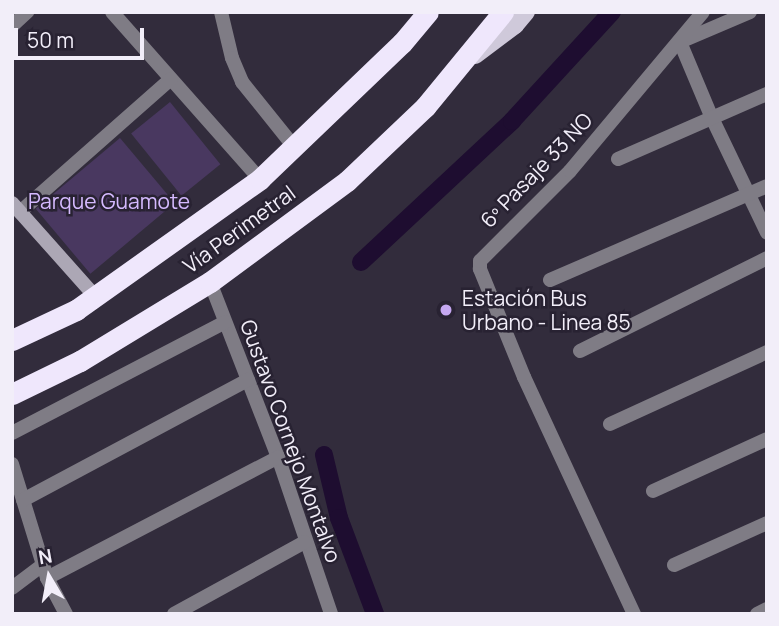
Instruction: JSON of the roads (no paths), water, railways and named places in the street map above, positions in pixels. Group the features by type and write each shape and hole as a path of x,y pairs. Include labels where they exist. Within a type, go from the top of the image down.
{"highway":[{"name":"Vía Perimetral","path":"12,340 76,310 260,179 401,43 428,12"},
{"name":"Vía Perimetral","path":"12,394 80,361 210,282 347,181 425,107 503,12"}],"main road":[{"name":"Vía Perimetral","path":"401,43 415,12"},
{"name":"Vía Perimetral","path":"463,63 515,25 526,12"}],"street":[{"path":"12,26 27,12"},
{"path":"112,12 260,179"},
{"path":"221,12 232,58 242,82 295,148"},
{"name":"6º Pasaje 33 NO","path":"634,614 524,377 480,269 480,261 485,252 570,171 703,12"},
{"path":"750,12 680,42 712,118 767,233"},
{"path":"95,296 16,208 171,79"},
{"path":"618,159 767,93"},
{"path":"550,280 767,186"},
{"path":"580,351 767,258"},
{"name":"Gustavo Cornejo Montalvo","path":"210,282 278,457 331,614"},
{"path":"12,433 225,321"},
{"path":"610,424 767,352"},
{"path":"23,500 248,380"},
{"path":"653,491 767,439"},
{"path":"12,588 278,457"},
{"path":"12,464 45,571 66,614"},
{"path":"674,565 767,523"},
{"path":"174,614 305,542"},
{"path":"757,614 767,609"}],"waterway":[{"path":"361,262 512,121 612,12"},
{"path":"324,455 339,518 375,614"}],"place":[{"name":"Estación Bus Urbano - Linea 85","path":"446,310"}],"park label":[{"name":"Parque Guamote","path":"109,201"}]}
